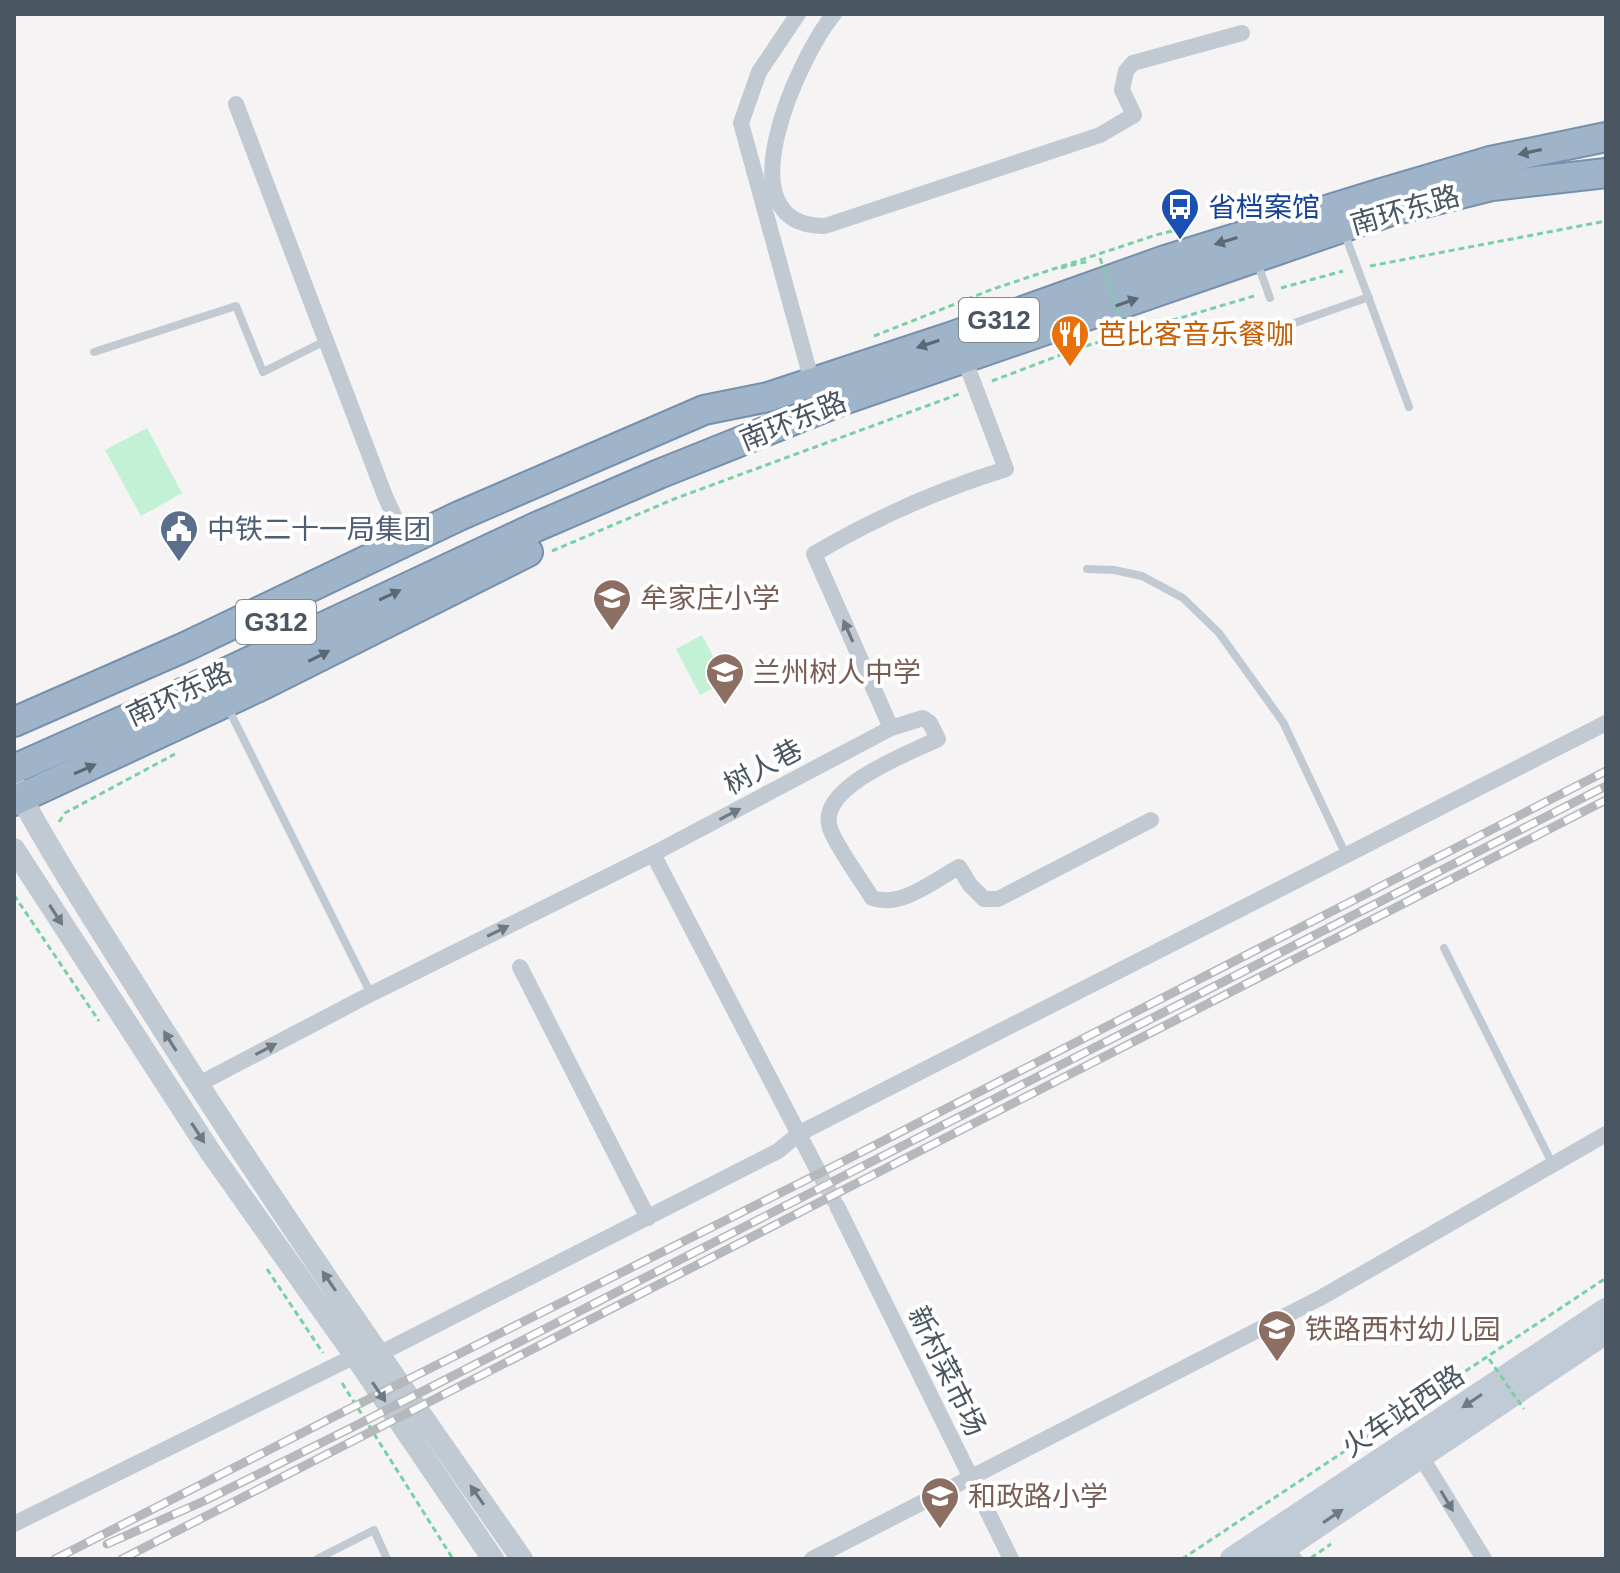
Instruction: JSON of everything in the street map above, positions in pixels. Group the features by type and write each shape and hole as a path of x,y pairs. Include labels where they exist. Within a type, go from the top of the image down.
{"highway":[{"name":"南环东路","path":"14,722 185,647 547,476 704,410 768,397 950,337 1165,260 1363,198 1490,161 1606,137"},
{"name":"南环东路","path":"14,741 537,513 764,433 846,399 1388,212 1492,186 1606,173"},
{"name":"南环东路","path":"14,769 131,717 768,397"},
{"path":"16,794 97,764 263,685 513,558 686,479 764,433"}],"main road":[{"name":"火车站西路","path":"1268,1559 1294,1552 1416,1449 1606,1310"},
{"name":"火车站西路","path":"1232,1559 1606,1332"}],"street":[{"path":"798,14 759,72 741,123 769,195 812,382"},
{"path":"769,195 774,143 795,84 824,26 834,14"},
{"path":"769,195 788,215 812,226 825,226 1100,135 1134,115 1122,90 1126,71 1133,63 1242,33"},
{"path":"236,104 385,496 406,542"},
{"path":"891,728 814,554 865,524 903,507 961,483 1006,469 964,358"},
{"name":"树人巷","path":"197,1085 371,994 653,854 891,728 923,718 930,723 938,739 854,781 841,793 829,812 829,827 872,898 886,902 901,899 959,867 970,885 984,899 998,899 1151,820"},
{"path":"379,1354 778,1151 800,1133 1606,723"},
{"path":"16,794 197,1085 522,1559"},
{"path":"14,849 211,1153 355,1356 493,1559"},
{"path":"653,854 816,1167"},
{"path":"520,967 648,1218"},
{"path":"812,1559 1322,1297 1606,1134"},
{"name":"新村菜市场","path":"837,1206 1011,1559"},
{"path":"14,1524 355,1356"},
{"path":"1416,1449 1484,1559"}],"lane":[{"path":"1343,227 1409,407"},
{"path":"1255,258 1269,295"},
{"path":"1278,321 1280,328 1369,297"},
{"path":"94,352 236,306 263,372 325,341"},
{"path":"1087,569 1114,570 1142,576 1183,598 1219,633 1283,722 1346,855"},
{"path":"225,701 371,994"},
{"path":"1444,948 1552,1163"},
{"path":"317,1559 374,1530 387,1559"}],"path":[{"path":"1079,348 1357,267 1606,221"},
{"path":"1038,274 1100,258 1156,235"},
{"path":"1100,258 1125,331"},
{"path":"540,557 674,499 1125,331 1174,320"},
{"path":"57,830 65,813 184,749"},
{"path":"1182,1559 1606,1278"},
{"path":"1453,1381 1531,1328"},
{"path":"1489,1359 1524,1409"}],"green space":[{"path":"147,428 182,493 141,516 105,450"},
{"path":"702,635 726,682 700,695 676,649"}],"tunnel":[{"path":"816,1167 837,1206"}],"railway":[{"path":"55,1559 840,1163 1606,771"},
{"path":"107,1544 204,1501 351,1428 1606,786"},
{"path":"122,1559 1606,800"}],"place":[{"name":"省档案馆","path":"1180,241"},
{"name":"芭比客音乐餐咖","path":"1070,368"},
{"name":"中铁二十一局集团","path":"179,563"},
{"name":"牟家庄小学","path":"612,632"},
{"name":"兰州树人中学","path":"725,706"},
{"name":"铁路西村幼儿园","path":"1277,1363"},
{"name":"和政路小学","path":"940,1530"}]}
